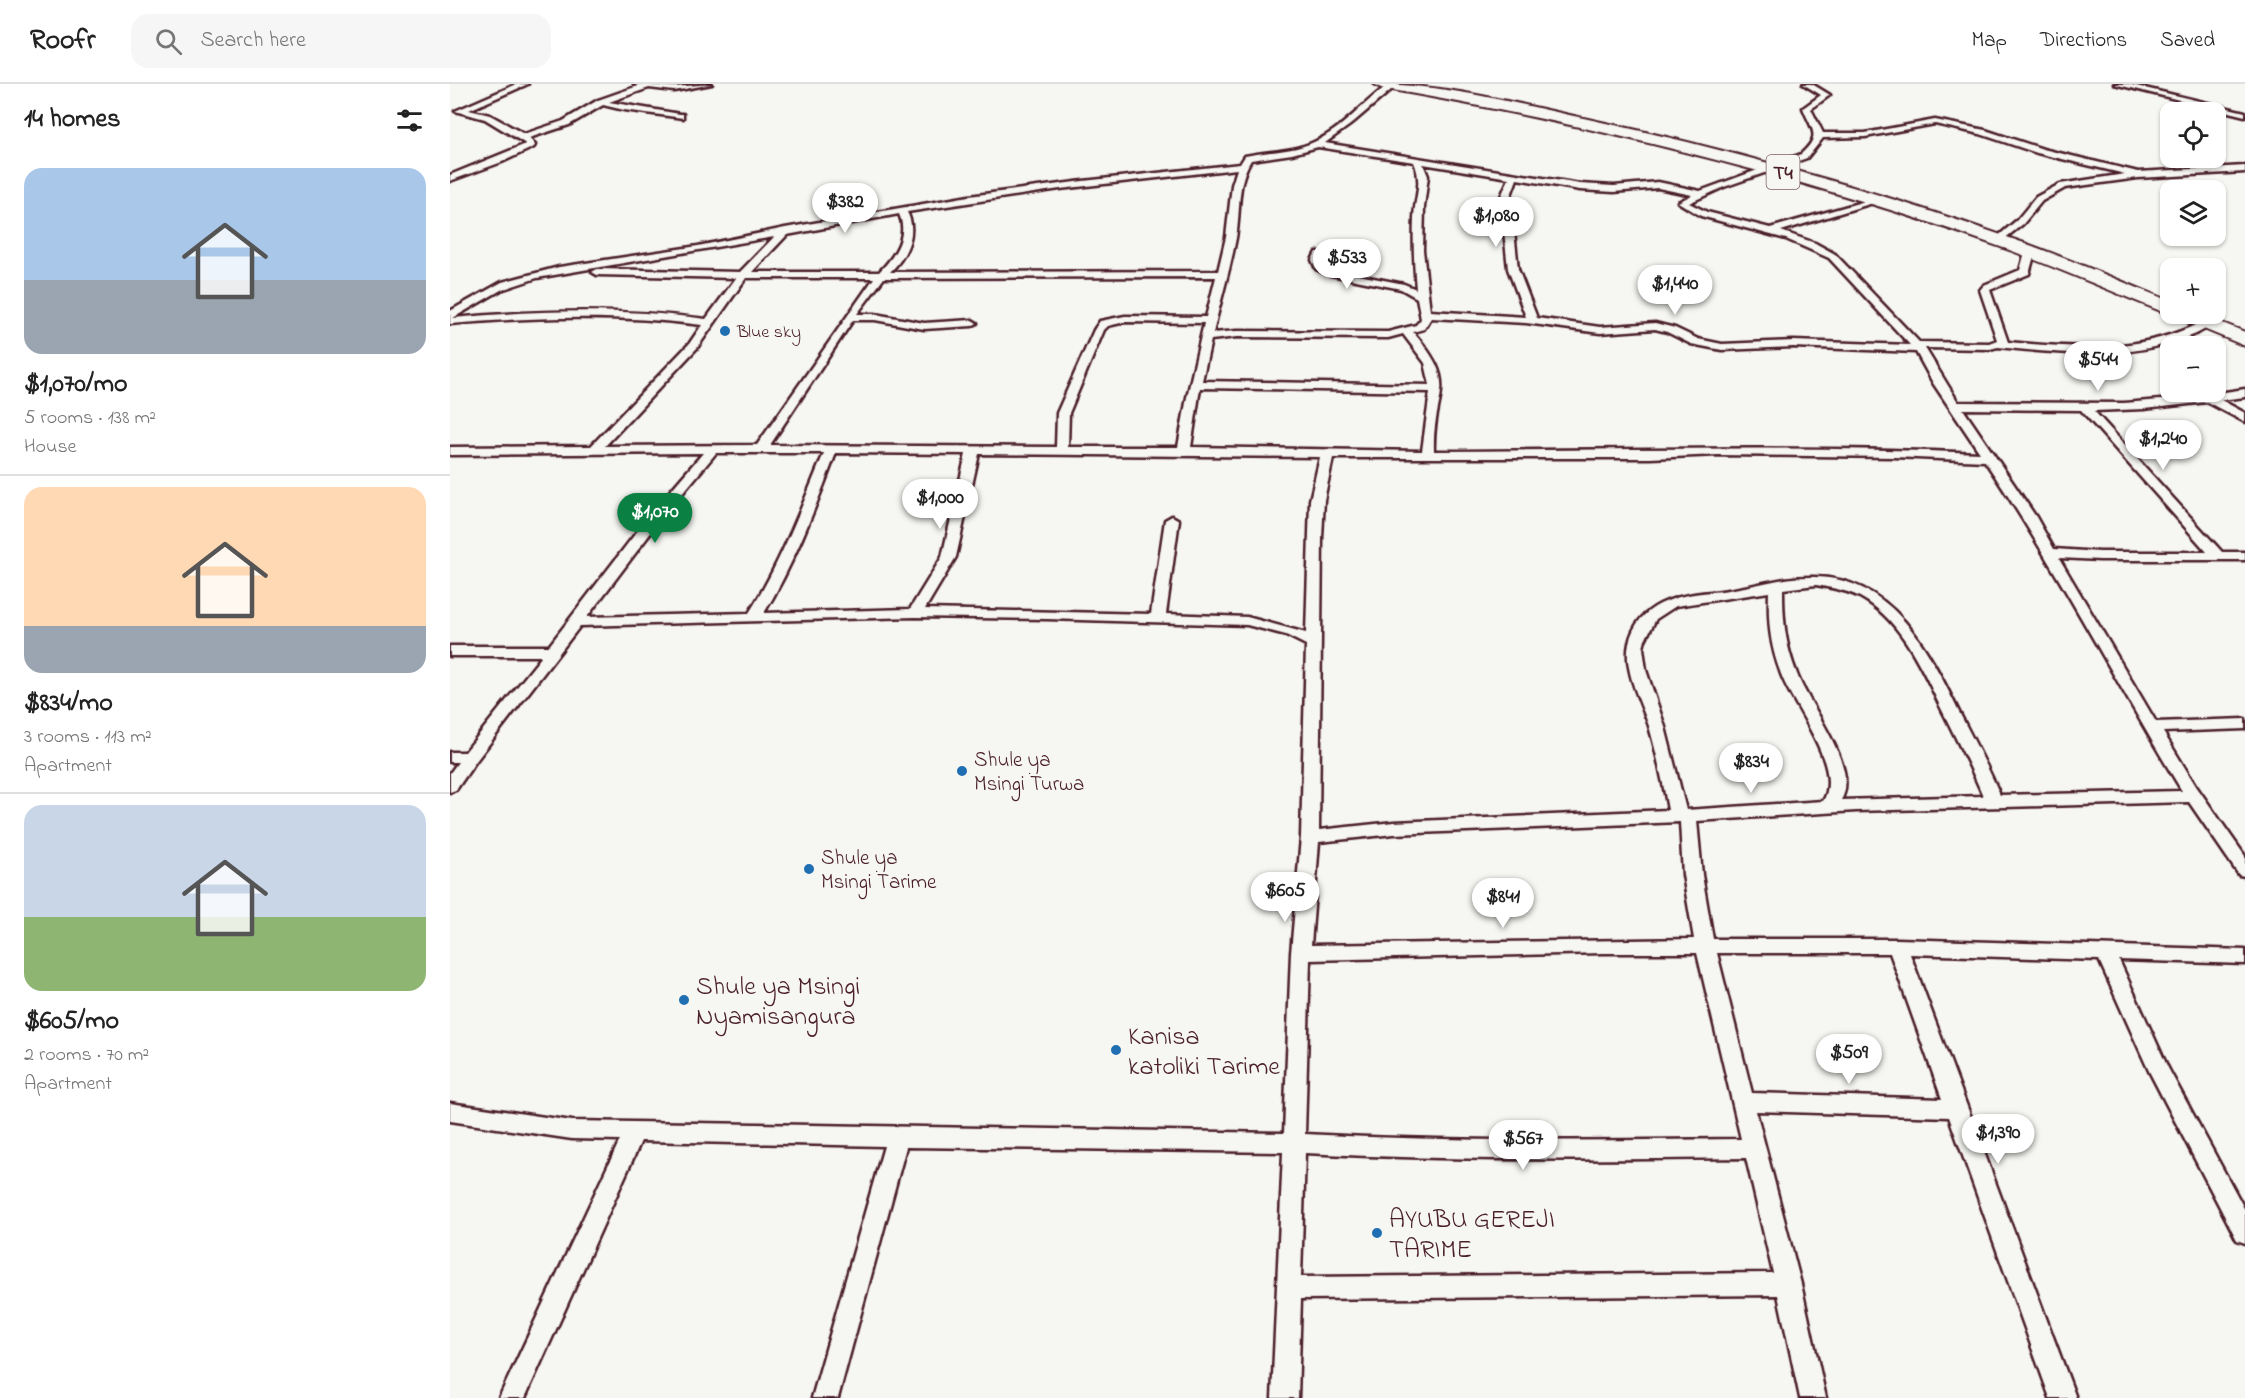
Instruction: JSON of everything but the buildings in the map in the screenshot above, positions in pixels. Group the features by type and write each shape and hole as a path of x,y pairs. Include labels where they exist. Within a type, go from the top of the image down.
{"highway":[{"name":"T4","path":"1389,85 1542,112 1770,168 1999,240 2160,304"},
{"path":"2210,324 2245,340"}],"street":[{"path":"453,112 524,84"},
{"path":"635,84 687,89 708,84"},
{"path":"1807,84 1826,95 1826,98 1812,103 1807,108 1821,135 1819,142 1804,156 1698,193 1683,202 1696,211 1771,231 1819,248 1832,256 1918,347 2051,553 2151,727 2194,796 2245,870"},
{"path":"2118,84 2245,114"},
{"path":"1317,144 1341,128 1389,85"},
{"path":"525,136 566,123 601,102 647,86"},
{"path":"601,102 624,108 680,116"},
{"path":"450,178 525,150 531,145 525,136 485,116 453,112"},
{"path":"1821,135 1832,138 1865,135 1935,122 1982,132 2040,151 2138,175"},
{"path":"1184,451 1206,337 1233,226 1241,166 1248,158 1317,144 1418,159 1580,188 1614,189 1658,185 1698,193"},
{"path":"1206,337 1258,334 1367,336 1407,332 1420,327 1426,320 1426,314 1422,296 1418,231 1424,176 1418,159"},
{"path":"450,315 493,289 513,281 579,268 673,254 785,231 1058,186 1241,166"},
{"path":"1999,240 2020,222 2039,199 2052,190 2080,182 2138,175 2245,169"},
{"path":"1514,177 1501,208 1501,218 1509,231 1513,269 1533,321"},
{"path":"1771,231 1874,200"},
{"path":"761,449 850,317 882,274 898,259 904,247 907,225 902,211"},
{"path":"594,450 693,346 743,275 785,231"},
{"path":"1998,344 2003,342 2003,339 1985,290 2025,272 2030,252"},
{"path":"1319,254 1317,260 1320,267 1330,272 1397,285 1422,296"},
{"path":"579,268 624,274 1222,274"},
{"path":"1426,314 1533,321 1614,330 1655,326 1671,330 1695,342 1722,347 1792,344 1918,347 1998,344 2062,349 2116,349 2168,341 2191,333 2206,324"},
{"path":"450,321 611,315 673,318 709,323"},
{"path":"850,317 875,317 924,326 972,323"},
{"path":"1062,450 1063,413 1104,323 1125,319 1210,320"},
{"path":"1407,332 1427,355 1436,376 1426,440 1428,455"},
{"path":"1197,384 1435,389"},
{"path":"2226,396 2245,393"},
{"path":"1954,406 2084,407 2163,402"},
{"path":"2216,402 2245,418"},
{"path":"2084,407 2218,556"},
{"path":"450,786 657,515 713,449"},
{"path":"754,617 778,578 793,546 831,450"},
{"path":"450,451 1062,450 1428,455 1650,454 1718,451 1894,453 1990,457"},
{"path":"915,613 949,557 972,451"},
{"path":"1285,1398 1301,953 1310,837 1317,500 1327,454"},
{"path":"1158,618 1172,520"},
{"path":"2051,553 2245,556"},
{"path":"1814,1398 1789,1284 1705,946 1683,815 1641,677 1636,642 1648,618 1677,600 1734,595 1815,581 1839,584 1869,596 1888,610 1907,630 1981,768 1994,801"},
{"path":"1776,586 1775,625 1789,675 1832,759 1838,779 1838,793 1828,807"},
{"path":"576,622 915,613 1158,618 1247,621 1291,632 1314,643"},
{"path":"450,651 552,651"},
{"path":"2151,727 2245,724"},
{"path":"450,757 470,757"},
{"path":"1310,837 1394,828 1828,807 2194,796"},
{"path":"1301,953 1705,946 1897,946 2245,957"},
{"path":"1897,946 1954,1107 2063,1398"},
{"path":"2105,952 2159,1071 2245,1233"},
{"path":"1743,1102 1954,1107"},
{"path":"450,1112 572,1130 1293,1143 1411,1149 1530,1151 1754,1148"},
{"path":"512,1398 635,1131"},
{"path":"825,1398 898,1136"},
{"path":"1290,1288 1640,1287 1789,1284"}],"place":[{"name":"Blue sky","path":"725,331"},
{"name":"Shule ya Msingi Turwa","path":"962,771"},
{"name":"Shule ya Msingi Tarime","path":"809,869"},
{"name":"Shule ya Msingi Nyamisangura","path":"684,1000"},
{"name":"Kanisa katoliki Tarime","path":"1116,1050"},
{"name":"AYUBU GEREJI TARIME","path":"1377,1233"}]}
